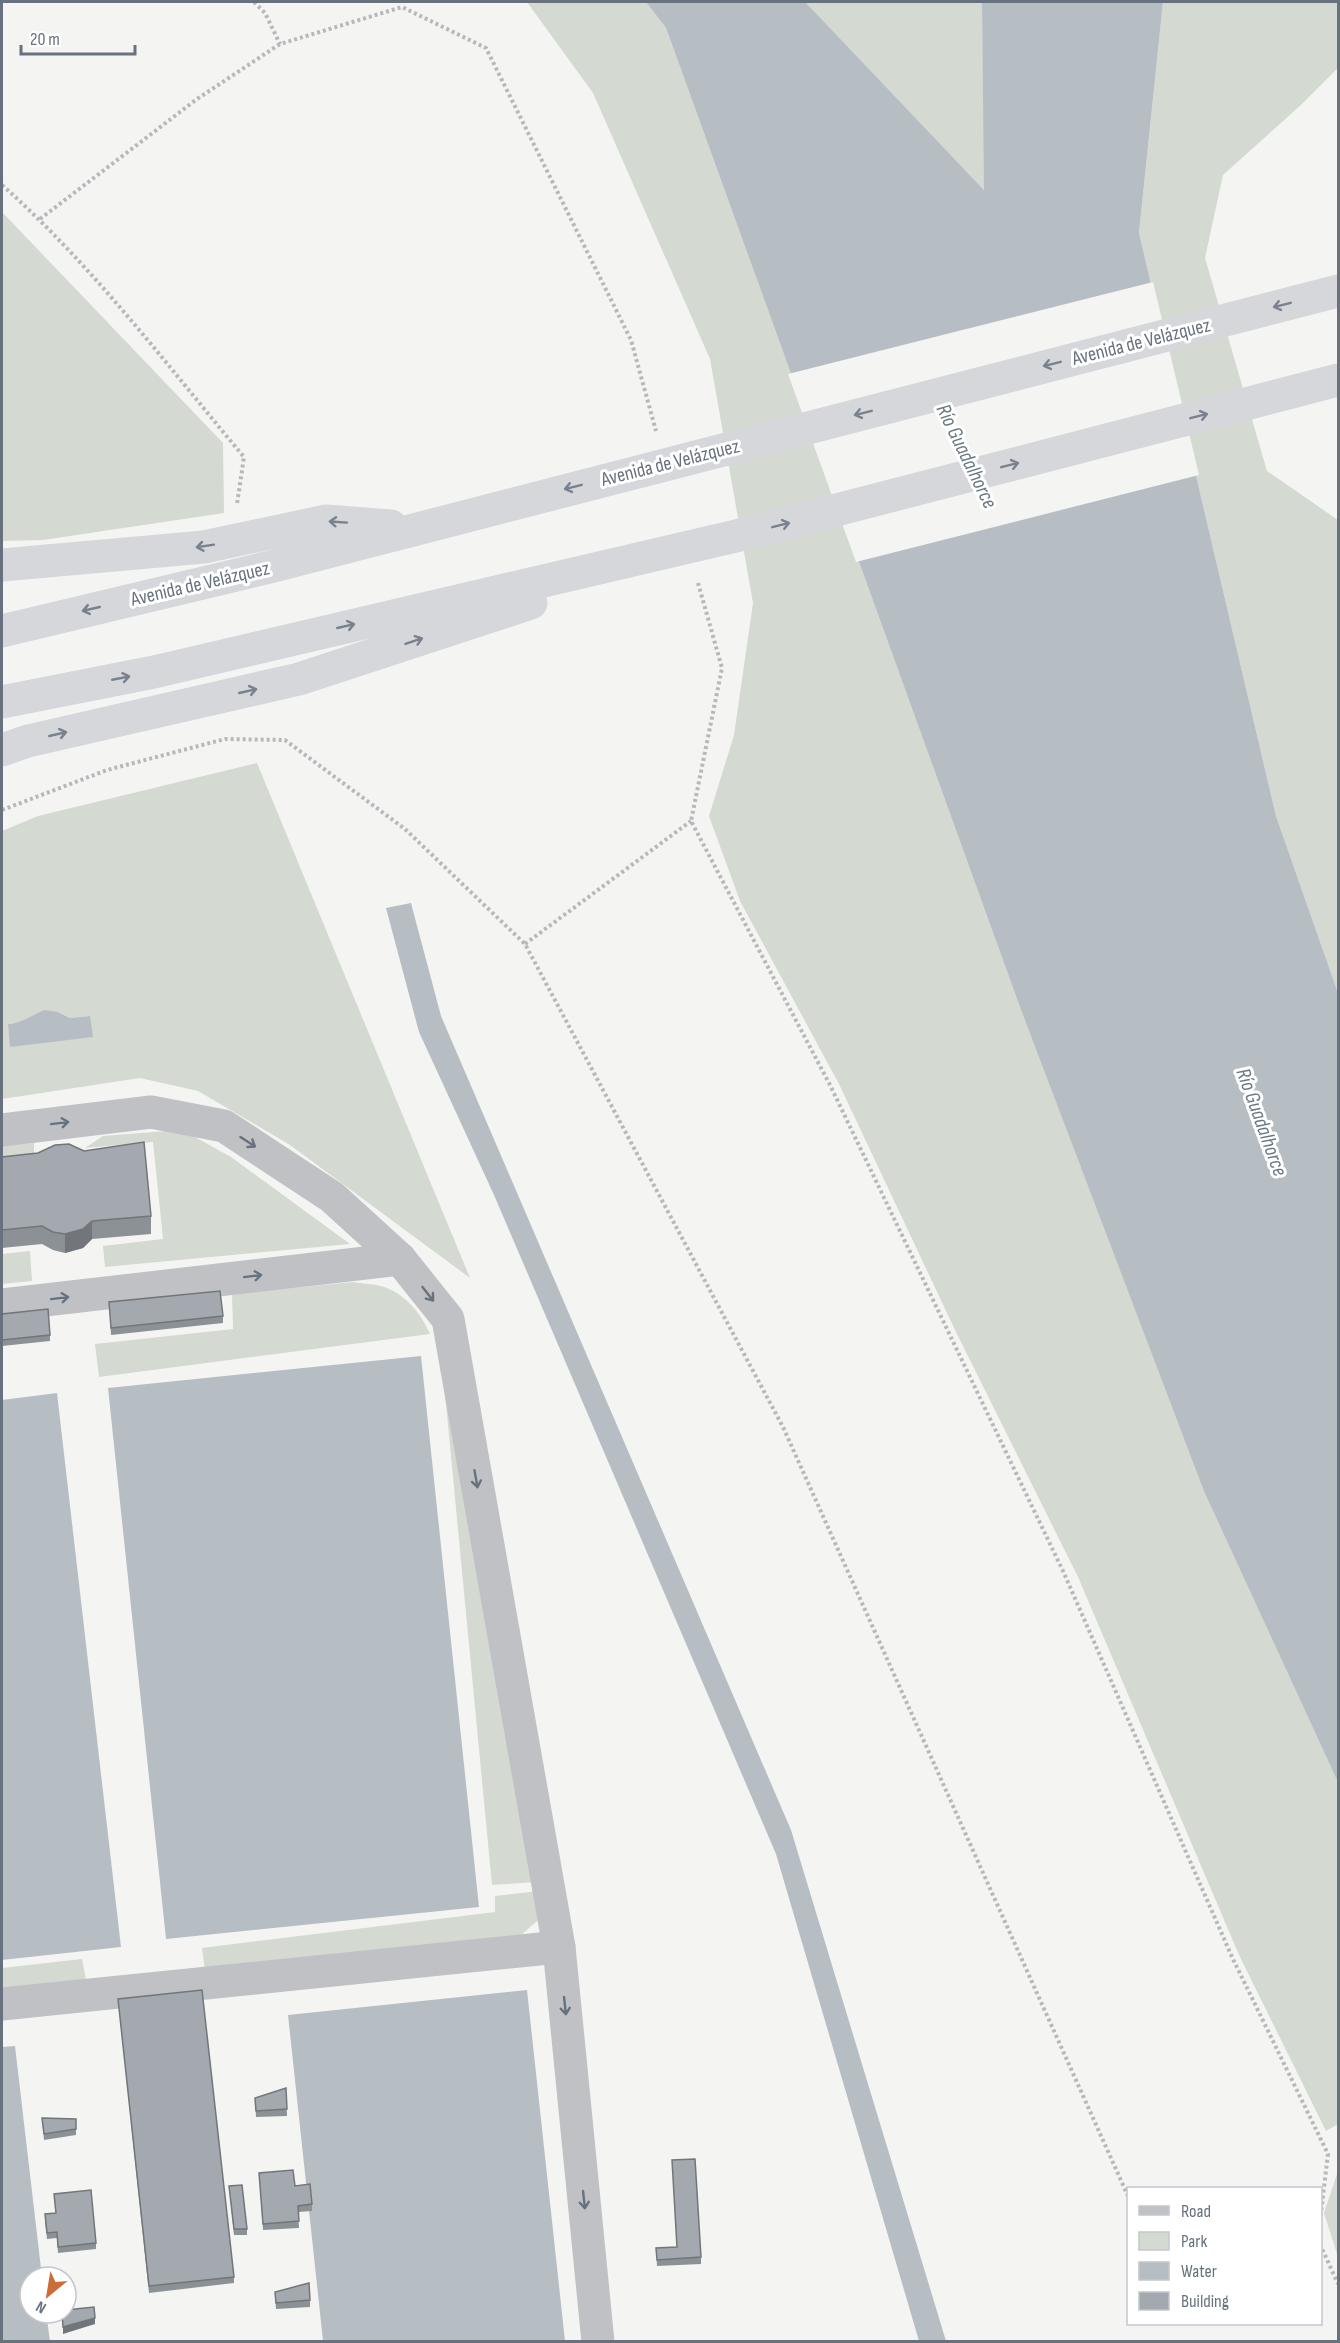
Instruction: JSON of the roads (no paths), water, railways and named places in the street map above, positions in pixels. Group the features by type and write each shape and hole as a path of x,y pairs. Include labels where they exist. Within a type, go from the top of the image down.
{"highway":[{"name":"Avenida de Velázquez","path":"2,630 270,567 1338,291"},
{"path":"2,702 154,672 735,536 1338,380"},
{"path":"2,565 204,547 326,521 417,528"},
{"path":"2,750 28,741 299,679 735,536"}],"lane":[{"path":"2,1130 151,1112 224,1126 332,1197 400,1259 448,1319 559,1947 598,2342"},
{"path":"2,1305 400,1259"},
{"path":"2,2004 559,1947"}],"water":[{"name":"Río Guadalhorce","path":"646,2 805,2 984,190 982,2 1163,2 1139,233 1276,816 1338,993 1338,1782 1204,1491 1017,999 666,28"},
{"path":"411,903 441,1016 791,1830 946,2341 919,2341 776,1854 494,1195 419,1032 386,908"},
{"path":"45,1010 58,1012 70,1018 90,1016 93,1037 10,1047 8,1024"},
{"path":"421,1356 479,1907 166,1939 108,1388"},
{"path":"57,1393 121,1947 2,1960 2,1400"},
{"path":"527,1990 565,2341 323,2341 288,2015"},
{"path":"15,2046 41,2265 18,2265 18,2325 48,2325 50,2341 2,2341 2,2047"}]}
